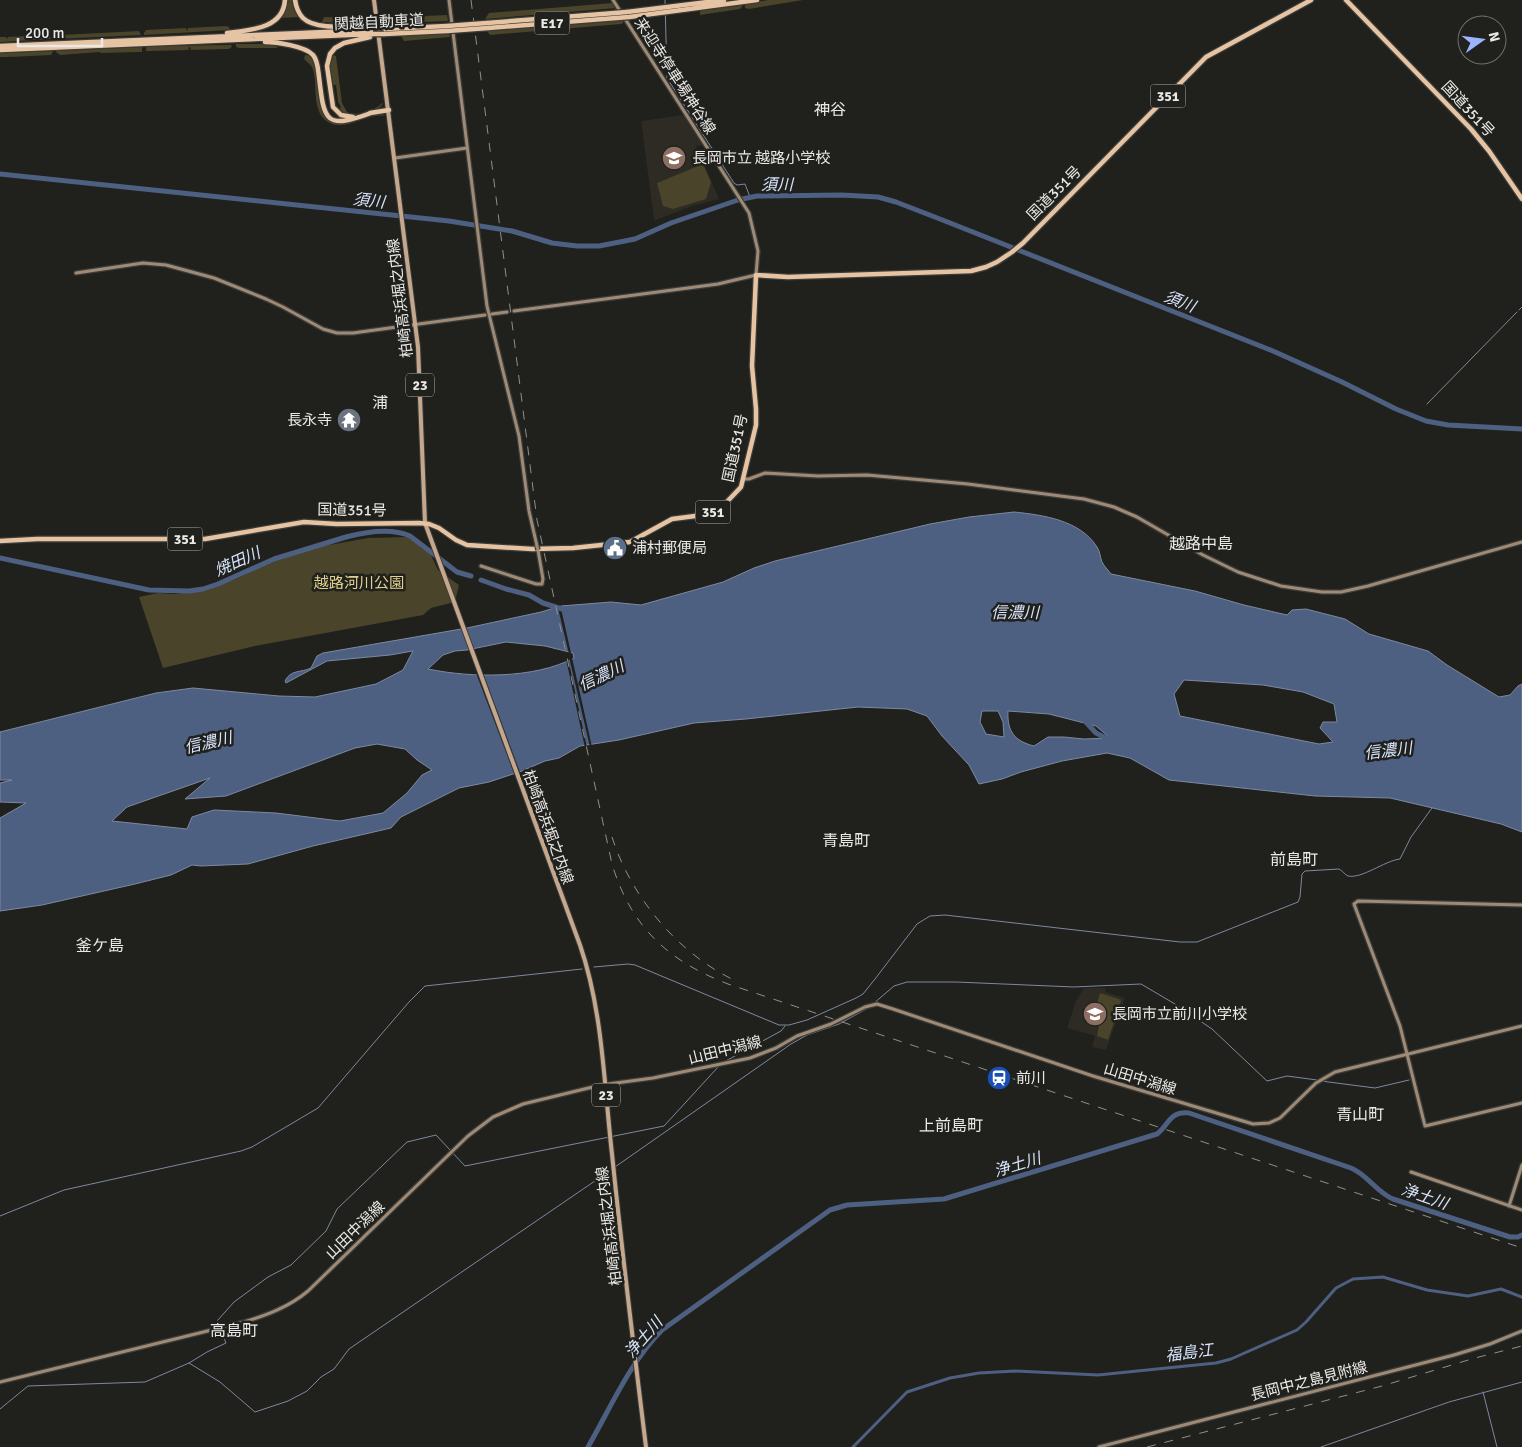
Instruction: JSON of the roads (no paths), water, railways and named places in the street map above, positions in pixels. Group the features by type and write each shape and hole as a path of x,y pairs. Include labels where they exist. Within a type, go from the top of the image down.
{"highway":[{"path":"166,38 225,34 256,29 277,19 283,10 285,0"},
{"path":"295,0 298,12 302,18 310,23 373,32 384,31"},
{"name":"関越自動車道","path":"384,31 429,32 447,28 628,14 659,11 724,0"},
{"name":"関越自動車道","path":"672,9 757,0"},
{"name":"国道351号","path":"0,540 211,538 308,522 337,524 425,523 439,528 462,543 472,546 565,549 622,543 638,539 675,518 703,515 720,509 737,493 744,479 756,425 752,366 756,275 788,277 962,271 986,267 1009,255 1022,243 1206,57 1311,0"},
{"name":"国道351号","path":"1346,0 1477,136 1522,199"},
{"name":"関越自動車道","path":"384,31 436,26 447,28"},
{"path":"384,31 373,32 363,38 341,45 330,54 328,62 332,104 341,115 351,117 389,110"},
{"name":"関越自動車道","path":"0,46 166,38 373,32"},
{"name":"関越自動車道","path":"0,50 183,43 373,32"},
{"path":"183,43 268,42 302,48 312,54 317,63 323,107 328,116 334,120 342,121 371,113"}],"main road":[{"name":"23","path":"374,0 395,158"},
{"name":"柏崎高浜堀之内線","path":"395,158 418,356 425,523 589,974 597,1014 615,1188 646,1447"}],"street":[{"path":"449,0 489,317 518,432 529,511 544,579 539,584 482,566"},
{"name":"来迎寺停車場神谷線","path":"613,0 744,204 750,216 757,247 756,275"},
{"path":"395,158 467,148"},
{"path":"76,273 135,264 158,263 214,278 266,299 314,326 327,331 353,333 486,315"},
{"path":"514,311 713,285 756,275"},
{"path":"492,314 507,312"},
{"path":"744,479 768,473 818,476 867,475 968,484 1084,499 1114,507 1137,517 1203,555 1238,572 1281,586 1322,592 1341,592 1368,586 1522,542"},
{"path":"1522,906 1397,901 1358,901 1354,903 1398,1021 1426,1126 1522,1103"},
{"name":"山田中潟線","path":"0,1382 196,1334 280,1310 308,1291 457,1146 482,1124 501,1113 523,1104 605,1085 653,1078 750,1058 776,1048 798,1036 831,1024 865,1006 875,1004 901,1011 1093,1076 1232,1118 1258,1124 1269,1123 1283,1116 1316,1083 1332,1073 1522,1026"},
{"path":"1509,1206 1522,1165"},
{"path":"1411,1172 1522,1210"},
{"name":"長岡中之島見附線","path":"1099,1447 1454,1356 1522,1331"}],"water":[{"name":"信濃川","path":"1014,512 1060,520 1090,538 1098,549 1103,564 1111,574 1195,591 1287,615 1292,610 1306,609 1345,619 1369,634 1428,651 1499,697 1510,695 1522,684 1522,832 1501,824 1390,798 1315,796 1169,780 1130,758 1107,753 1062,761 979,784 969,765 942,736 927,716 907,709 858,707 694,723 619,740 580,746 559,758 545,761 522,771 489,782 459,788 401,817 391,828 313,846 248,864 192,865 171,875 135,884 42,905 0,911 0,818 26,803 0,802 0,783 12,780 0,780 0,732 156,693 193,688 279,696 315,697 376,684 403,670 413,651 327,661 286,683 285,681 293,673 311,668 317,656 323,653 467,628 561,606 611,602 641,605 723,582 775,561 930,524","holes":["506,642 545,646 573,653 574,658 540,670 503,675 464,674 428,669 443,655","1184,680 1263,685 1303,692 1334,704 1337,722 1323,722 1320,728 1333,742 1319,744 1180,716 1174,694","982,711 998,711 1003,722 1004,737 986,734 980,722","1008,711 1049,714 1096,726 1110,738 1048,737 1034,746 1017,738 1009,724","377,744 405,749 432,770 422,775 407,793 383,813 340,821 276,813 214,810 192,817 187,829 112,821 127,807 210,778 185,799 226,796 355,748"]}],"waterway":[{"path":"665,0 667,78 734,183 737,185 745,184 750,197"},
{"name":"須川","path":"0,174 449,221 512,231 552,243 577,246 599,246 635,239 671,223 738,200 757,196 842,195 878,197 940,219 1273,351 1396,409 1426,421 1448,425 1522,429"},
{"path":"1519,310 1522,307"},
{"path":"1427,404 1517,312"},
{"name":"焼田川","path":"0,558 149,590 189,591 218,584 274,559 346,537 387,531 410,536 457,572 471,576"},
{"name":"焼田川","path":"481,580 529,595 543,603 562,609"},
{"name":"信濃川","path":"1083,719 1096,733 1112,741"},
{"path":"594,967 635,965 779,1025 789,1025 807,1020 863,994 917,924 930,916 945,915 1180,942 1197,942 1298,902 1302,874 1305,871 1339,869 1348,876 1354,876 1400,859 1411,837 1432,808"},
{"path":"0,1216 64,1190 252,1147 318,1108 425,986 582,969"},
{"path":"873,1004 894,986 907,982 1074,987 1141,984 1212,1029 1267,1081 1287,1076 1317,1080"},
{"path":"615,1167 791,1044 807,1035 839,1024 870,1007"},
{"path":"722,1063 781,1031 785,1026"},
{"path":"0,1409 28,1386 145,1382 189,1363 226,1343 217,1321 234,1302 268,1277 291,1265 326,1231 337,1209 407,1142 436,1135 465,1166 664,1126 719,1066"},
{"path":"1321,1081 1375,1088 1409,1080"},
{"name":"浄土川","path":"588,1447 640,1356 662,1330 830,1210 847,1205 944,1199 1157,1134 1177,1114 1189,1113 1351,1168 1393,1199 1510,1237 1522,1235"},
{"path":"189,1363 220,1382 255,1412 288,1401 307,1391 321,1377 334,1369 349,1349 611,1170"},
{"name":"福島江","path":"853,1447 907,1392 950,1378 979,1373 1015,1371 1098,1375 1216,1363 1231,1359 1297,1330 1336,1288 1353,1279 1383,1277 1427,1290 1468,1296 1501,1289 1522,1297"},
{"path":"1321,1447 1449,1402 1522,1382"},
{"path":"1483,1392 1497,1447"}],"railway":[{"path":"471,0 537,520 612,864 620,886 641,924 670,953 707,975 728,984 1522,1248"},
{"path":"612,837 631,881 659,921 695,956 715,970 736,981"},
{"path":"1147,1447 1382,1386 1522,1346"}],"place":[{"name":"長岡市立 越路小学校","path":"674,158"},
{"name":"長永寺","path":"349,420"},
{"name":"浦村郵便局","path":"615,548"},
{"name":"長岡市立前川小学校","path":"1095,1014"},
{"name":"前川","path":"999,1078"}],"district":[{"name":"神谷","path":"830,109"},
{"name":"浦","path":"380,402"},
{"name":"越路中島","path":"1201,543"},
{"name":"青島町","path":"846,840"},
{"name":"前島町","path":"1294,859"},
{"name":"釜ケ島","path":"100,945"},
{"name":"青山町","path":"1360,1114"},
{"name":"上前島町","path":"951,1125"},
{"name":"高島町","path":"234,1330"}],"park label":[{"name":"越路河川公園","path":"359,583"}]}
